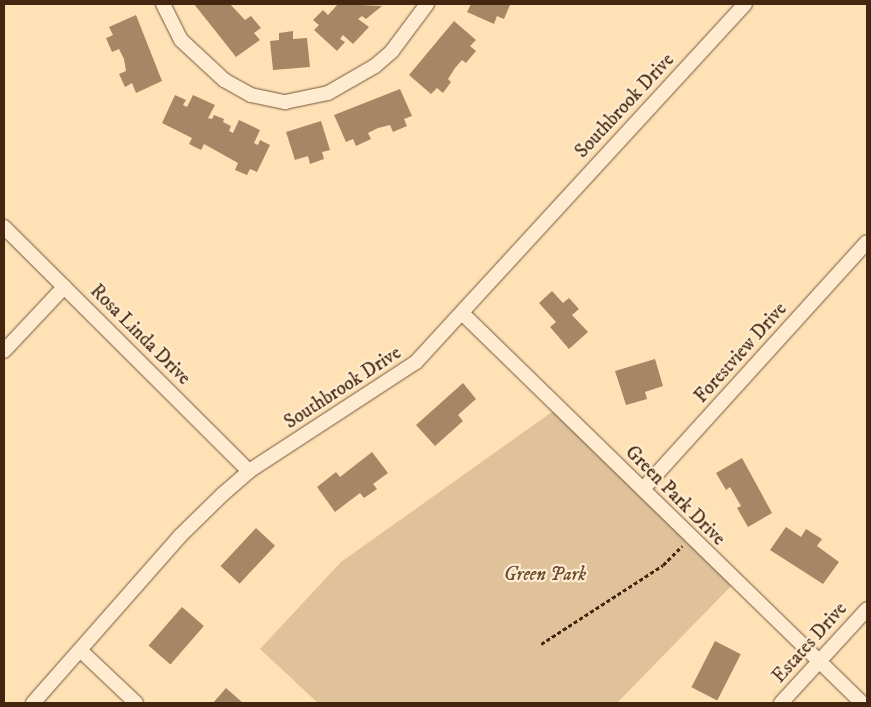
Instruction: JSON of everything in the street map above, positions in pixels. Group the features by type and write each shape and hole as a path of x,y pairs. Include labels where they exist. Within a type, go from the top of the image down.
{"street":[{"path":"163,4 181,40 224,80 251,95 285,102 328,93 350,83 375,66 392,51 427,4"},
{"name":"Southbrook Drive","path":"33,703 180,536 249,471 393,380 416,362 463,314 744,4"},
{"name":"Rosa Linda Drive","path":"4,227 249,471"},
{"name":"Forestview Drive","path":"643,489 867,242"},
{"path":"4,351 64,287"},
{"name":"Green Park Drive","path":"463,314 862,703"},
{"name":"Estates Drive","path":"781,703 867,609"},
{"path":"80,650 136,703"}],"path":[{"path":"541,644 663,565 691,538"}],"green space":[{"name":"Green Park","path":"559,407 735,582 617,703 318,703 260,649 341,562"}],"building":[{"path":"194,4 230,4 245,20 251,16 261,28 254,33 260,40 236,57"},
{"path":"338,4 382,6 366,19 362,16 358,19 369,27 353,44 343,35 340,39 345,42 337,51 314,30 319,25 313,20 323,10 328,15"},
{"path":"471,4 510,5 504,19 497,16 494,24 467,12"},
{"path":"136,15 162,81 136,93 132,83 125,87 119,74 126,71 124,59 119,49 112,52 106,38 113,35 109,27"},
{"path":"454,21 476,40 470,46 476,51 466,63 462,60 455,68 448,79 451,82 443,93 437,88 431,94 409,75"},
{"path":"293,31 293,39 307,38 310,67 273,70 270,41 279,40 279,33"},
{"path":"400,89 412,116 404,119 407,126 393,132 390,125 378,128 368,133 371,139 356,146 353,139 346,142 334,115"},
{"path":"175,95 186,100 183,105 187,107 193,95 215,105 208,118 212,119 214,115 224,119 223,122 231,126 229,131 233,133 239,120 260,130 254,143 258,145 260,140 270,145 257,172 250,169 247,175 235,170 238,163 204,144 201,150 189,144 192,138 162,123"},
{"path":"321,121 330,150 322,152 324,159 310,164 308,156 295,160 286,132"},
{"path":"552,291 563,303 569,298 579,309 572,315 588,332 569,349 550,327 556,322 539,303"},
{"path":"655,359 663,386 645,392 647,399 626,405 615,371"},
{"path":"463,383 476,399 458,415 463,421 435,446 416,425"},
{"path":"372,452 388,473 373,484 377,489 364,498 360,493 335,512 317,487 336,472 340,477"},
{"path":"742,458 772,513 748,527 737,508 741,506 730,487 726,490 716,473"},
{"path":"786,527 801,537 806,529 822,539 817,546 839,562 823,584 770,550"},
{"path":"256,528 275,546 240,584 221,566"},
{"path":"182,607 204,626 170,665 149,645"},
{"path":"715,641 741,654 717,700 691,687"},
{"path":"226,688 243,703 213,703"}]}
